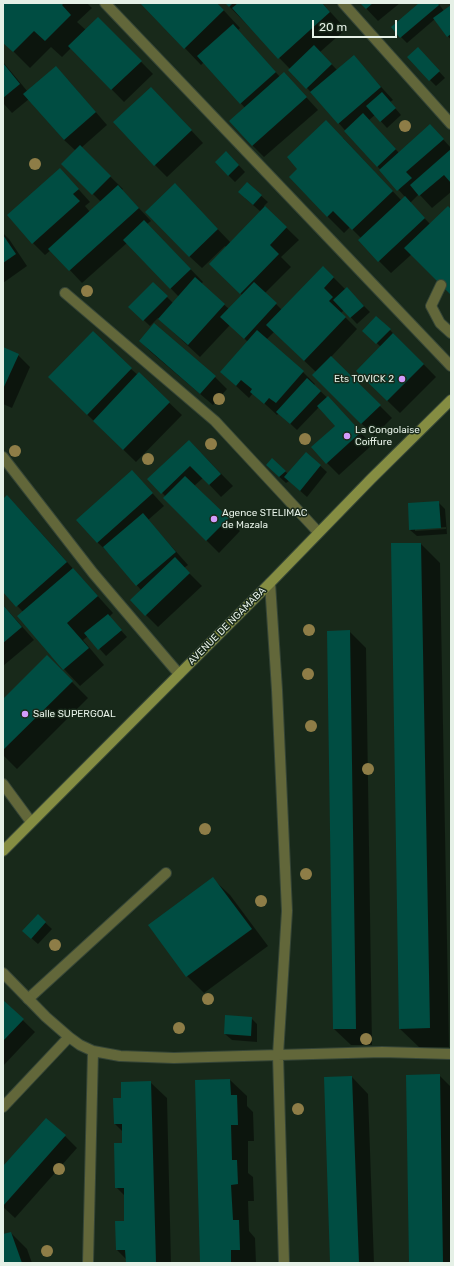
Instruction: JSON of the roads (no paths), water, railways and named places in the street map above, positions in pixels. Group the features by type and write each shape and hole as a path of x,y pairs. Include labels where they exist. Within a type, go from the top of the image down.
{"main road":[{"name":"AVENUE DE NGAMABA","path":"3,851 270,583 416,433 451,400"}],"street":[{"path":"105,3 451,366"},
{"path":"343,3 451,124"},
{"path":"441,285 431,306 440,323 451,333"},
{"path":"65,293 215,422 318,532"},
{"path":"3,457 93,574 179,674"},
{"path":"270,583 277,690 287,911 278,1055 284,1263"},
{"path":"3,784 31,822"},
{"path":"28,999 166,873"},
{"path":"3,973 46,1017 80,1045 94,1051 120,1056 139,1058 382,1052 451,1054"},
{"path":"3,1107 69,1037"},
{"path":"88,1263 94,1051"}],"place":[{"name":"Ets TOVICK 2","path":"402,379"},
{"name":"La Congolaise Coiffure","path":"347,436"},
{"name":"Agence STELIMAC de Mazala","path":"214,519"},
{"name":"Salle SUPERGOAL","path":"25,714"}]}
